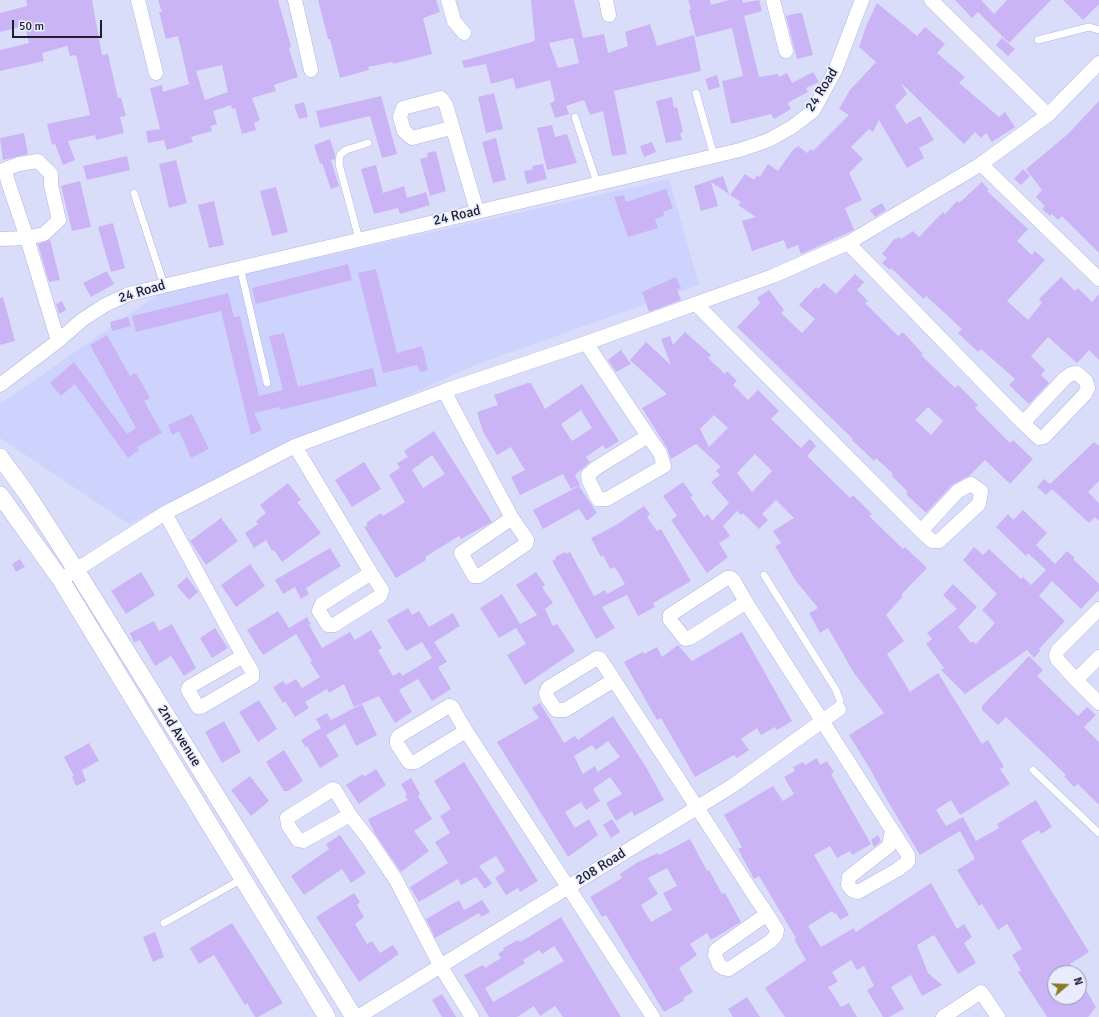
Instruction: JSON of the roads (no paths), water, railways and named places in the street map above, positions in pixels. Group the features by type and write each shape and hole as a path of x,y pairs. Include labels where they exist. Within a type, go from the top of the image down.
{"street":[{"path":"138,0 156,73"},
{"path":"295,0 311,70"},
{"path":"448,0 454,21 464,33"},
{"path":"606,0 609,15"},
{"path":"773,0 786,51"},
{"name":"24 Road","path":"0,385 58,341 82,320 105,305 129,294 714,156 769,140 792,127 813,111 835,71 862,0"},
{"path":"930,0 1048,115"},
{"path":"61,580 165,513 294,446 444,390 586,343 773,276 848,243 981,164 1048,115 1098,68"},
{"path":"451,128 477,211"},
{"path":"0,239 27,238 44,234 59,220 51,185 51,174 38,161 3,166 27,238 58,341"},
{"path":"981,164 1099,279"},
{"path":"848,243 1023,423 1039,438 1044,437 1085,394 1088,388 1086,381 1077,373 1071,374 1023,423"},
{"path":"696,304 921,531"},
{"path":"586,343 660,453 664,466 607,498 598,498 589,481 588,475 596,468 648,436"},
{"path":"444,390 512,518 527,540 526,544 478,576 474,576 461,553 512,518"},
{"path":"294,446 371,573"},
{"name":"2nd Avenue","path":"0,457 27,494 76,570 354,1017"},
{"name":"2nd Avenue","path":"0,495 61,580 327,1017"},
{"path":"165,513 243,656"},
{"path":"746,602 690,638 682,636 670,620 670,615 727,578 731,578 734,581 746,602 892,830 909,858 908,862 897,870 858,892 852,890 848,885 849,877 889,846 892,830"},
{"path":"1099,609 1058,650 1056,655 1057,659 1099,703"},
{"path":"1076,680 1099,657"},
{"path":"614,680 565,710 556,710 546,693 548,688 597,658 600,659 614,680 697,808 767,914"},
{"path":"466,731 412,763 409,762 397,744 399,736 449,706 452,707 466,731 653,1017"},
{"name":"208 Road","path":"358,1017 732,786 839,709"},
{"path":"350,815 370,841 396,880 440,967 472,1017"},
{"path":"943,1017 981,992 997,1017"}],"lane":[{"path":"1038,40 1089,27 1099,30"},
{"path":"696,93 714,156"},
{"path":"575,117 597,183"},
{"path":"359,239 339,164 340,155 346,150 368,143"},
{"path":"134,193 164,285"},
{"path":"240,268 267,383"},
{"path":"764,575 836,690 840,701 839,709"},
{"path":"1033,770 1099,833"},
{"path":"164,923 242,879"}]}
